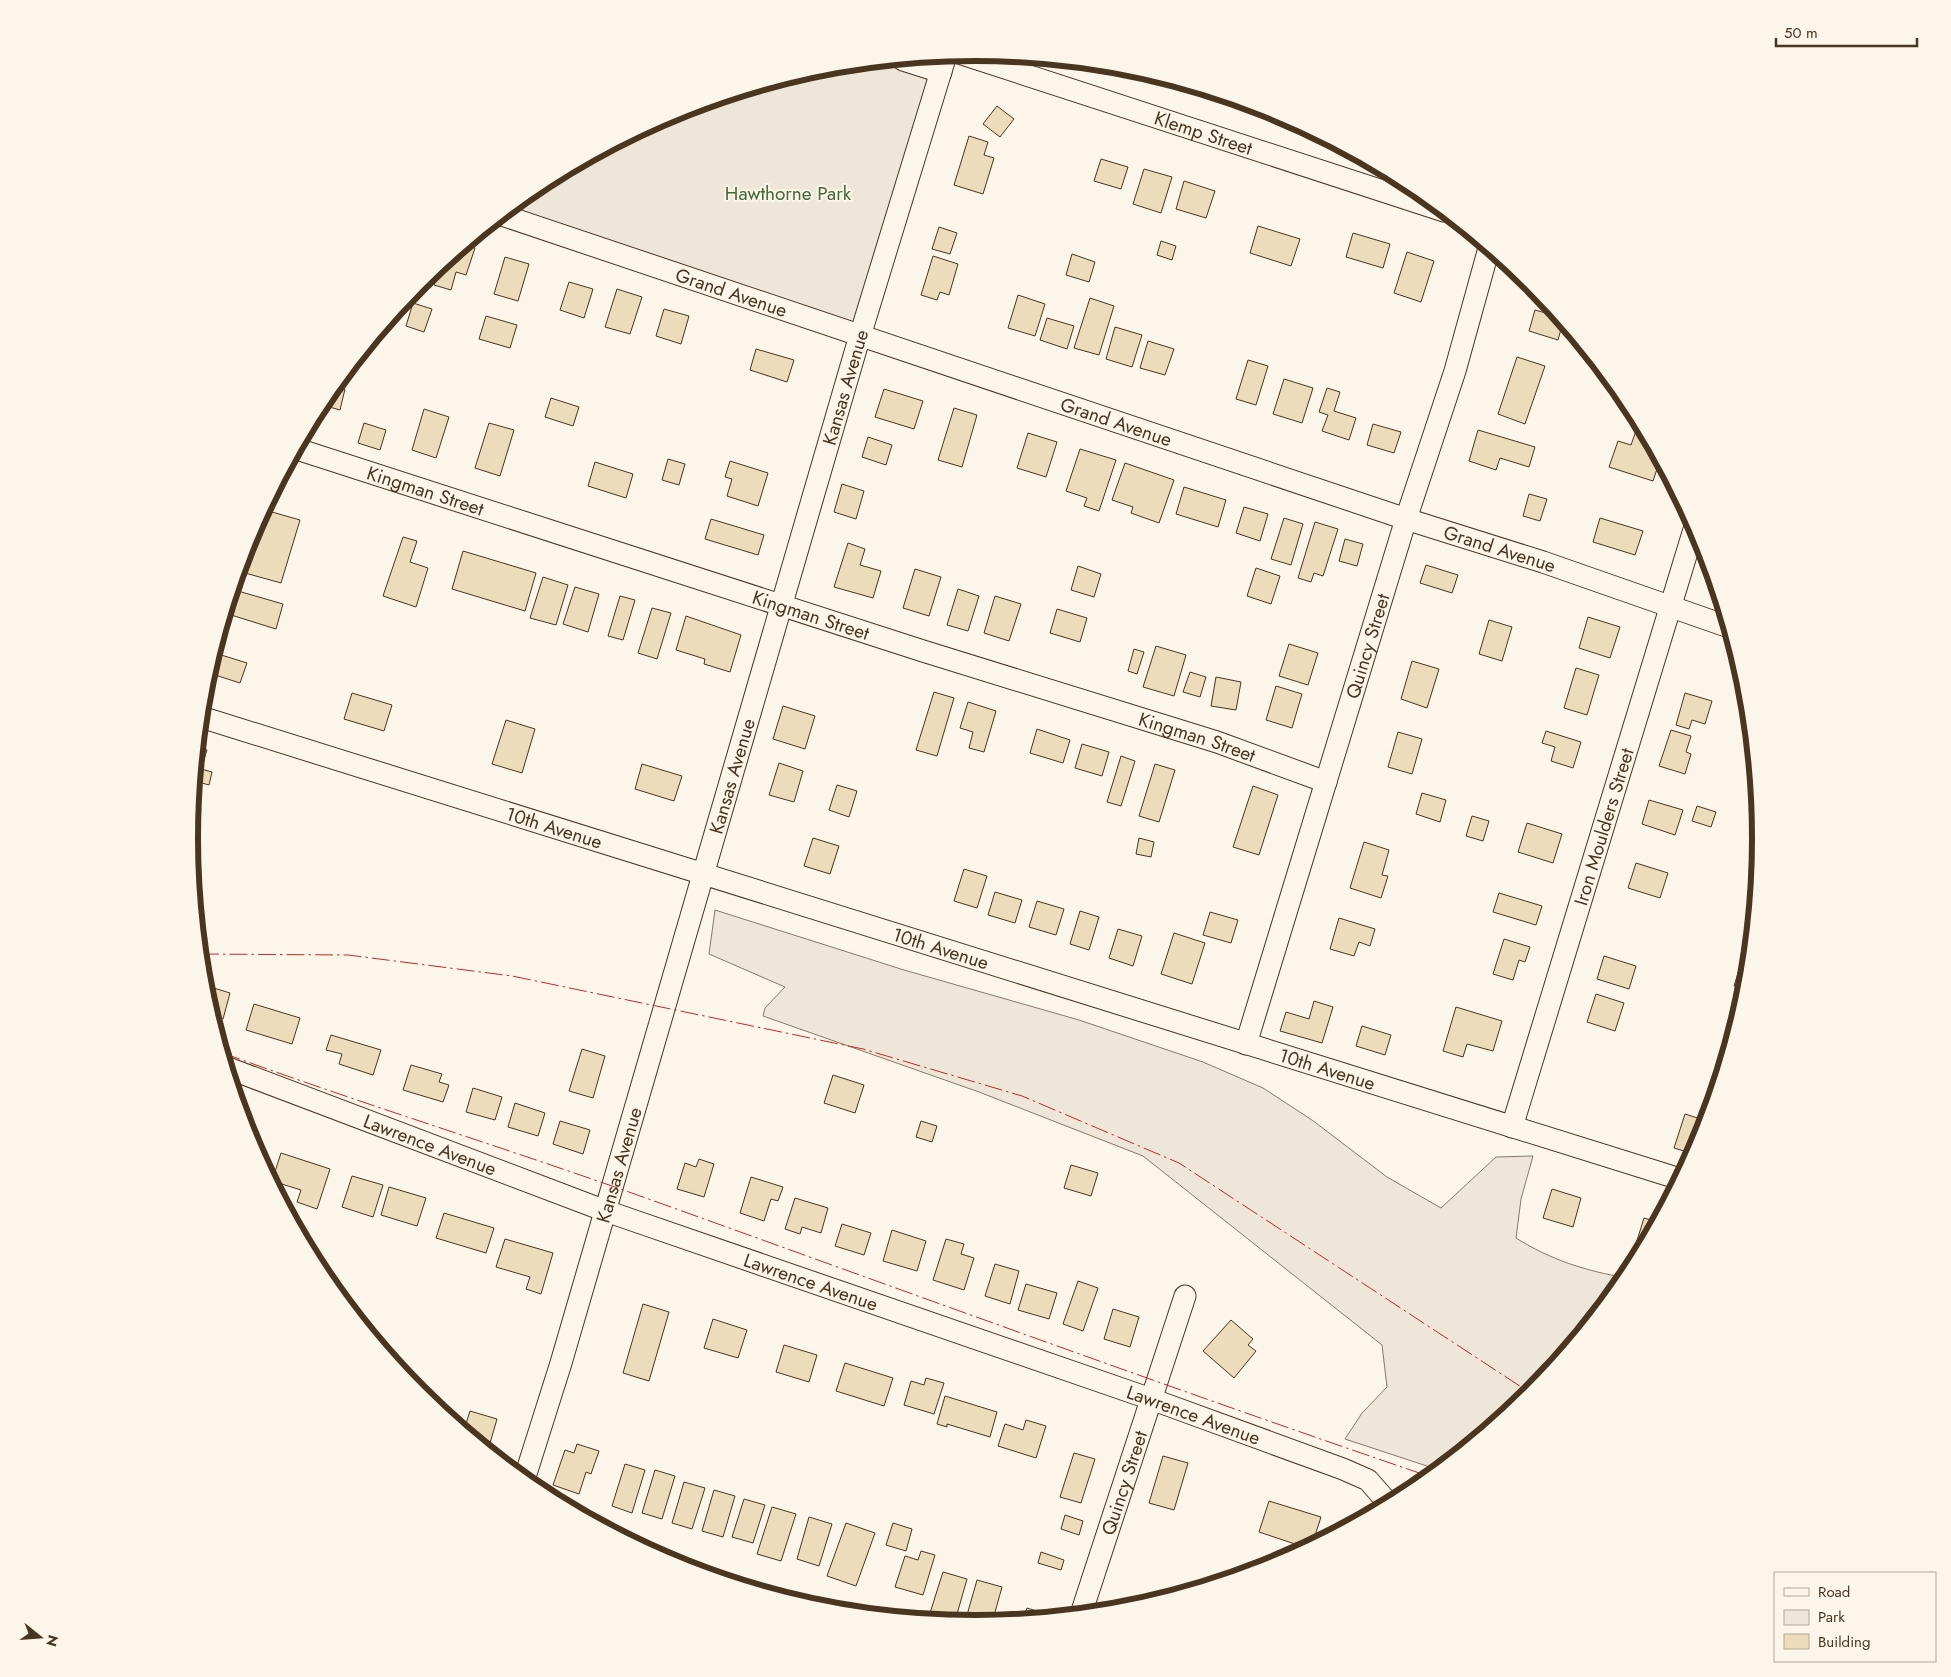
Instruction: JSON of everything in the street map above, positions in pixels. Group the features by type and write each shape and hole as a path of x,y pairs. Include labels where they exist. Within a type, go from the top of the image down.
{"street":[{"name":"Klemp Street","path":"985,61 1425,205"},
{"path":"931,63 944,64"},
{"name":"Kansas Avenue","path":"526,1472 861,334 944,64"},
{"name":"Grand Avenue","path":"509,217 861,334 1406,519 1543,562 1722,625"},
{"name":"Quincy Street","path":"1246,1044 1406,519 1455,371 1487,254"},
{"name":"Kingman Street","path":"302,451 781,605 1216,742 1326,782"},
{"name":"Iron Moulders Street","path":"1512,1127 1692,537"},
{"name":"10th Avenue","path":"208,719 703,872 1675,1177"},
{"name":"Lawrence Avenue","path":"234,1070 603,1210 1151,1399 1368,1480 1385,1499"},
{"name":"Quincy Street","path":"1083,1608 1185,1296"}],"green space":[{"name":"Hawthorne Park","path":"944,62 861,334 509,217 587,165 632,141 678,120 726,102 824,76 874,68"},
{"path":"715,910 904,970 1079,1020 1203,1062 1263,1088 1312,1120 1387,1177 1441,1208 1496,1157 1533,1156 1521,1199 1516,1238 1542,1253 1569,1264 1618,1276 1592,1312 1560,1351 1525,1388 1488,1423 1431,1468 1345,1439 1362,1413 1387,1387 1382,1345 1143,1156 979,1092 763,1016 765,1008 785,987 709,954"}],"building":[{"path":"997,106 1014,119 1000,137 983,124"},
{"path":"969,136 988,142 984,155 994,158 983,194 954,185"},
{"path":"1101,159 1128,167 1121,189 1094,181"},
{"path":"1144,169 1172,177 1161,213 1133,204"},
{"path":"1184,181 1215,191 1206,218 1176,209"},
{"path":"1258,226 1300,239 1291,266 1250,253"},
{"path":"939,227 957,233 950,254 932,249"},
{"path":"1353,233 1390,244 1383,268 1346,257"},
{"path":"1161,241 1176,246 1172,260 1157,255"},
{"path":"472,247 475,248 466,275 456,272 451,290 434,285 436,280 463,254"},
{"path":"1407,252 1434,261 1421,302 1394,293"},
{"path":"1072,254 1095,262 1089,282 1066,275"},
{"path":"933,256 958,264 949,295 940,292 937,300 921,295"},
{"path":"505,257 529,264 518,301 494,294"},
{"path":"569,282 593,289 584,318 560,310"},
{"path":"617,289 642,297 630,334 605,327"},
{"path":"1018,295 1045,304 1035,336 1008,328"},
{"path":"1090,298 1114,306 1099,355 1074,348"},
{"path":"413,303 432,309 424,332 406,326"},
{"path":"664,309 689,316 681,344 656,336"},
{"path":"1535,310 1548,314 1561,328 1558,340 1529,331"},
{"path":"486,316 517,325 510,348 479,339"},
{"path":"1047,318 1074,326 1067,349 1040,340"},
{"path":"1115,327 1142,335 1132,367 1106,359"},
{"path":"1148,341 1174,349 1165,375 1140,368"},
{"path":"756,349 794,360 787,382 750,370"},
{"path":"1517,357 1545,366 1525,424 1498,414"},
{"path":"1248,360 1268,366 1256,405 1236,399"},
{"path":"1284,379 1313,388 1302,423 1273,414"},
{"path":"342,388 345,389 340,410 329,407"},
{"path":"1327,388 1340,392 1334,411 1356,418 1349,440 1322,431 1328,415 1319,412"},
{"path":"884,389 923,401 914,429 875,417"},
{"path":"551,398 579,407 573,426 545,417"},
{"path":"954,408 977,415 962,467 938,460"},
{"path":"424,409 449,417 436,458 412,450"},
{"path":"364,423 386,430 380,450 358,443"},
{"path":"489,423 514,430 500,476 475,468"},
{"path":"1373,424 1401,432 1394,453 1367,445"},
{"path":"1478,430 1535,447 1529,467 1500,458 1496,470 1469,461"},
{"path":"1636,430 1658,467 1653,481 1609,467 1618,441 1631,445"},
{"path":"1028,433 1057,442 1046,477 1017,468"},
{"path":"868,437 892,445 886,465 862,457"},
{"path":"1080,449 1116,460 1099,511 1084,506 1087,498 1066,491"},
{"path":"668,459 685,464 679,485 662,480"},
{"path":"730,461 768,473 758,506 727,496 732,479 725,477"},
{"path":"595,462 633,474 626,498 588,486"},
{"path":"1125,463 1174,480 1159,523 1131,513 1133,507 1112,500"},
{"path":"842,484 864,491 856,519 834,512"},
{"path":"1184,487 1226,500 1218,527 1176,514"},
{"path":"1529,494 1547,499 1540,521 1523,516"},
{"path":"1244,507 1268,514 1260,541 1236,533"},
{"path":"270,512 300,520 281,583 245,573"},
{"path":"1284,518 1303,524 1291,565 1271,559"},
{"path":"1600,518 1643,531 1635,555 1593,542"},
{"path":"711,519 764,535 758,555 705,539"},
{"path":"1315,522 1338,529 1323,576 1314,573 1311,582 1298,578"},
{"path":"403,537 417,541 410,562 428,568 416,607 383,596"},
{"path":"1345,539 1363,544 1357,566 1339,561"},
{"path":"848,543 865,549 860,565 881,571 873,598 834,587"},
{"path":"463,551 536,573 525,611 452,589"},
{"path":"1426,565 1458,575 1452,593 1420,583"},
{"path":"1078,566 1101,574 1094,597 1071,590"},
{"path":"1256,568 1280,576 1271,604 1247,596"},
{"path":"915,569 941,577 929,616 903,608"},
{"path":"543,577 568,585 556,625 530,618"},
{"path":"575,587 599,594 588,632 563,624"},
{"path":"958,589 979,596 968,631 947,625"},
{"path":"238,591 283,604 276,629 231,615"},
{"path":"620,596 635,600 623,640 608,636"},
{"path":"995,596 1021,604 1009,641 984,633"},
{"path":"652,608 671,613 657,659 638,653"},
{"path":"1057,609 1087,618 1080,642 1050,633"},
{"path":"686,616 741,635 730,672 704,664 705,659 676,650"},
{"path":"1588,617 1620,627 1610,658 1579,648"},
{"path":"1489,620 1512,627 1502,661 1479,654"},
{"path":"1289,644 1318,653 1308,685 1279,676"},
{"path":"1156,646 1186,655 1174,696 1143,687"},
{"path":"1134,649 1144,652 1137,674 1128,671"},
{"path":"221,655 247,663 240,683 216,675"},
{"path":"1412,661 1439,669 1427,708 1401,699"},
{"path":"1576,668 1599,675 1587,715 1564,708"},
{"path":"1190,672 1206,677 1200,697 1183,692"},
{"path":"1216,677 1241,682 1236,710 1211,706"},
{"path":"1276,686 1302,694 1292,728 1266,720"},
{"path":"934,692 954,698 937,756 916,750"},
{"path":"352,693 392,705 384,731 344,719"},
{"path":"1685,693 1712,701 1705,724 1692,720 1689,729 1676,725"},
{"path":"968,702 996,711 984,752 969,748 973,732 960,728"},
{"path":"783,706 815,716 805,749 773,739"},
{"path":"506,720 535,729 522,773 492,764"},
{"path":"1037,729 1070,740 1063,763 1030,753"},
{"path":"1671,730 1691,736 1686,752 1691,754 1685,774 1659,766"},
{"path":"1546,731 1581,742 1573,768 1551,761 1555,747 1542,743"},
{"path":"1398,732 1422,739 1412,774 1388,767"},
{"path":"1082,744 1109,752 1102,776 1075,768"},
{"path":"204,749 207,750 202,765"},
{"path":"1121,756 1135,761 1121,806 1107,802"},
{"path":"779,763 803,771 794,802 769,795"},
{"path":"642,764 682,776 674,801 635,789"},
{"path":"1155,764 1175,770 1159,822 1139,816"},
{"path":"202,769 212,772 209,785 201,783"},
{"path":"837,785 857,791 849,817 829,810"},
{"path":"1253,786 1278,795 1259,855 1233,847"},
{"path":"1422,793 1446,800 1440,822 1416,814"},
{"path":"1649,800 1683,810 1675,835 1642,824"},
{"path":"1697,806 1716,812 1711,827 1692,821"},
{"path":"1472,816 1489,821 1483,841 1466,836"},
{"path":"1527,823 1562,834 1553,863 1518,852"},
{"path":"813,838 839,846 830,874 804,866"},
{"path":"1139,838 1154,842 1151,857 1136,854"},
{"path":"1364,842 1389,850 1382,875 1388,876 1381,898 1350,888"},
{"path":"1636,863 1668,873 1660,898 1628,888"},
{"path":"964,869 987,876 977,908 954,901"},
{"path":"995,892 1022,900 1015,923 988,915"},
{"path":"1499,893 1542,906 1536,925 1493,912"},
{"path":"1037,901 1064,909 1056,935 1029,927"},
{"path":"1080,911 1099,917 1089,950 1070,944"},
{"path":"1210,912 1238,920 1231,943 1203,935"},
{"path":"1339,918 1375,929 1370,946 1359,942 1354,956 1330,949"},
{"path":"1118,929 1142,936 1133,966 1109,958"},
{"path":"1174,933 1205,943 1192,984 1161,974"},
{"path":"1504,939 1530,947 1525,962 1519,960 1513,980 1493,974"},
{"path":"1744,955 1738,987 1734,986"},
{"path":"1604,956 1636,966 1629,989 1597,979"},
{"path":"213,988 230,993 223,1019 220,1018"},
{"path":"1596,994 1624,1003 1615,1031 1587,1022"},
{"path":"1314,1001 1333,1007 1322,1043 1280,1031 1286,1012 1309,1019"},
{"path":"254,1004 300,1018 292,1044 246,1030"},
{"path":"1456,1007 1502,1021 1493,1051 1467,1044 1463,1057 1443,1051"},
{"path":"1362,1026 1391,1035 1385,1055 1356,1046"},
{"path":"331,1035 381,1050 373,1075 339,1064 342,1054 326,1050"},
{"path":"582,1049 605,1056 593,1098 569,1091"},
{"path":"411,1065 442,1074 439,1082 449,1085 443,1102 403,1090"},
{"path":"833,1075 864,1085 855,1113 824,1103"},
{"path":"473,1088 502,1097 495,1120 466,1112"},
{"path":"515,1103 545,1113 538,1136 508,1127"},
{"path":"1685,1114 1700,1119 1687,1152 1674,1148"},
{"path":"560,1121 590,1130 583,1154 553,1144"},
{"path":"921,1121 937,1126 932,1142 916,1137"},
{"path":"281,1153 330,1169 317,1209 297,1202 301,1190 279,1183 274,1174"},
{"path":"699,1159 714,1164 704,1197 677,1189 685,1163 696,1167"},
{"path":"1071,1165 1098,1173 1091,1196 1064,1188"},
{"path":"352,1176 383,1185 373,1217 342,1207"},
{"path":"751,1177 783,1187 778,1201 771,1199 764,1221 740,1213"},
{"path":"389,1187 426,1198 417,1226 381,1215"},
{"path":"1552,1189 1581,1198 1573,1227 1543,1218"},
{"path":"795,1198 828,1208 821,1233 802,1227 800,1234 785,1229"},
{"path":"444,1213 494,1228 486,1253 436,1238"},
{"path":"1644,1218 1653,1220 1636,1247"},
{"path":"842,1224 871,1233 864,1255 835,1246"},
{"path":"892,1230 926,1241 917,1271 883,1261"},
{"path":"505,1239 553,1253 541,1294 526,1289 530,1277 496,1267"},
{"path":"946,1239 964,1244 961,1254 974,1258 964,1290 933,1280"},
{"path":"995,1264 1019,1271 1010,1304 985,1296"},
{"path":"1078,1281 1098,1288 1083,1331 1063,1324"},
{"path":"1026,1284 1057,1293 1049,1319 1018,1310"},
{"path":"643,1304 669,1312 649,1381 623,1373"},
{"path":"1113,1309 1139,1317 1130,1347 1104,1339"},
{"path":"713,1319 747,1330 738,1358 704,1348"},
{"path":"1231,1320 1253,1339 1248,1345 1256,1351 1234,1378 1203,1351"},
{"path":"784,1345 817,1355 809,1382 776,1372"},
{"path":"845,1363 893,1378 884,1406 836,1391"},
{"path":"926,1378 944,1383 934,1414 904,1405 911,1381 924,1385"},
{"path":"945,1396 997,1412 990,1437 947,1424 947,1427 937,1424"},
{"path":"470,1411 497,1419 490,1445 466,1425"},
{"path":"1026,1420 1046,1426 1036,1458 998,1446 1005,1424 1023,1430"},
{"path":"577,1444 599,1451 591,1474 586,1472 579,1494 553,1485 565,1450 574,1453"},
{"path":"1074,1453 1095,1459 1081,1503 1060,1497"},
{"path":"1163,1456 1188,1463 1174,1510 1149,1503"},
{"path":"625,1464 645,1470 632,1513 612,1506"},
{"path":"655,1470 675,1476 662,1519 642,1513"},
{"path":"684,1482 705,1488 692,1529 672,1523"},
{"path":"714,1490 735,1496 723,1537 702,1531"},
{"path":"744,1499 765,1505 753,1543 732,1537"},
{"path":"1269,1501 1321,1517 1314,1538 1299,1545 1259,1532"},
{"path":"772,1507 796,1514 781,1561 757,1554"},
{"path":"1065,1515 1083,1521 1079,1535 1061,1529"},
{"path":"809,1517 832,1524 819,1566 797,1559"},
{"path":"846,1523 875,1533 856,1586 827,1576"},
{"path":"893,1523 912,1529 906,1551 886,1545"},
{"path":"921,1551 935,1555 923,1595 895,1587 905,1556 918,1560"},
{"path":"1041,1552 1064,1560 1061,1570 1038,1563"},
{"path":"943,1572 967,1579 957,1615 930,1613"},
{"path":"977,1580 1002,1587 994,1615 967,1616"},
{"path":"1027,1608 1042,1612 1026,1614"}],"power":[{"path":"207,954 348,955 512,976 863,1049 1022,1096 1179,1163 1524,1389"},
{"path":"229,1055 590,1179 1135,1374 1422,1474"}]}
